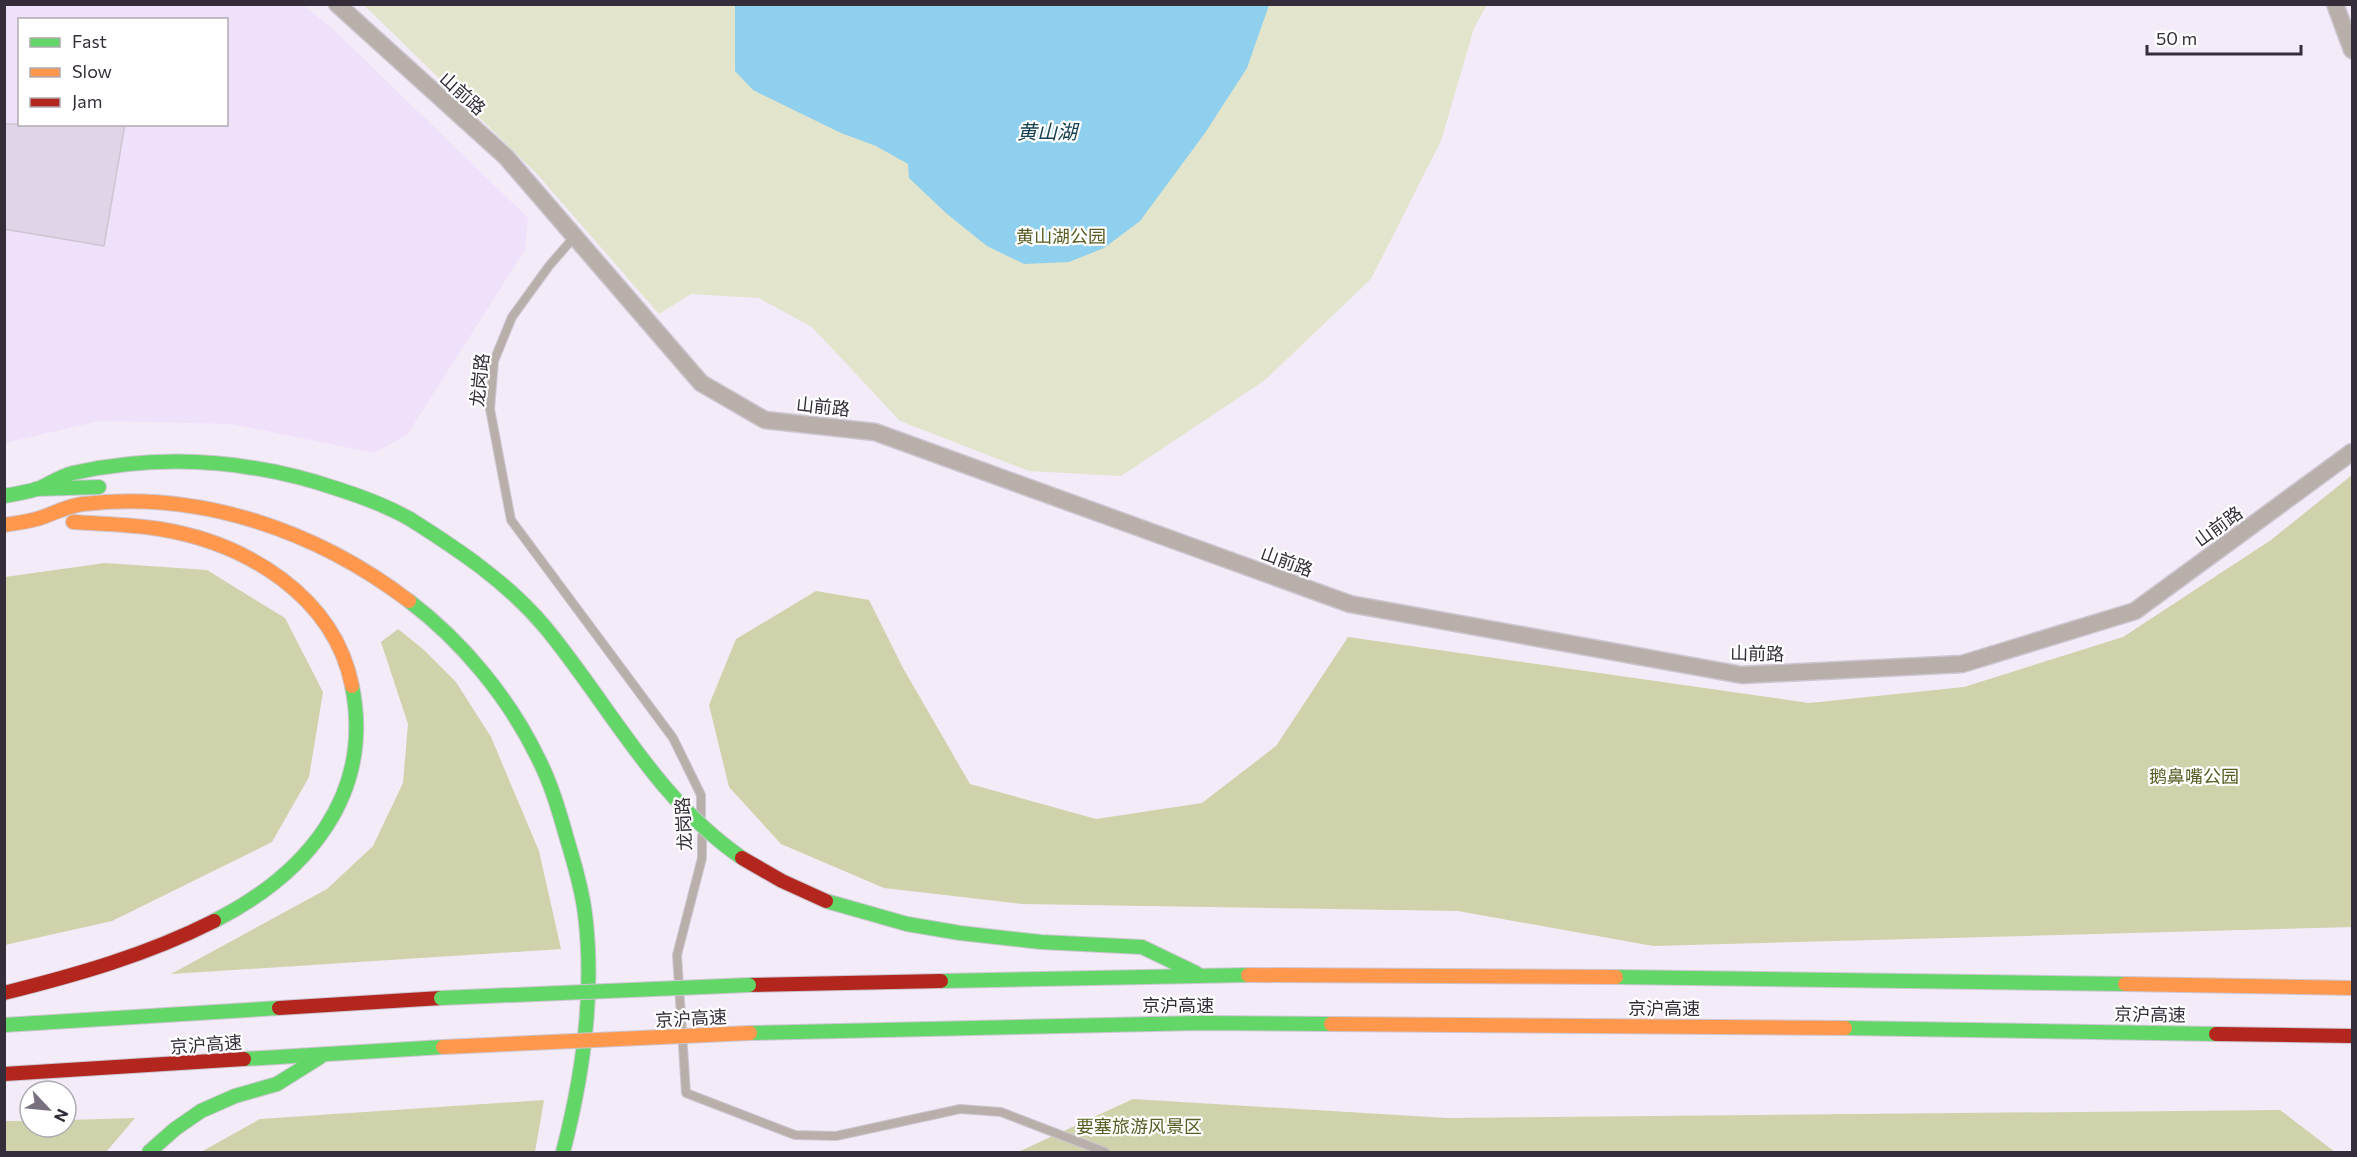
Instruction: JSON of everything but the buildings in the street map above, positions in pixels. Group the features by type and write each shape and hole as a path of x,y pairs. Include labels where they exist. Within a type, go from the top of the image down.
{"highway":[{"path":"36,489 71,474 92,470 156,460 213,460 317,480 395,510 467,554 522,603 566,652 634,750 669,794 709,834 755,867 793,888 826,901 907,924 960,933 1041,942 1142,947 1200,975"},
{"path":"4,496 36,489 118,486"},
{"path":"4,525 37,519 74,505 150,503 223,512 292,533 374,574 424,612 466,653 503,698 534,748 557,805 574,861 586,923 589,983 586,1045 576,1108 563,1152"},
{"path":"4,993 62,979 134,956 193,932 245,904 288,872 323,835 347,790 359,746 358,703 349,663 328,625 297,588 261,563 214,543 147,527 37,519"},
{"path":"606,1004 607,973"},
{"name":"京沪高速","path":"4,1025 441,998 749,985 1041,977 1200,975 1779,978 2352,988"},
{"name":"京沪高速","path":"4,1074 443,1047 750,1033 1071,1024 1777,1026 2352,1036"},
{"path":"602,1058 605,1026"},
{"path":"151,1151 175,1129 201,1111 235,1096 277,1084 323,1054"}],"street":[{"name":"山前路","path":"337,4 506,158 701,383 765,420 875,432 1350,604 1742,675 1962,664 2135,611 2352,452"},
{"path":"2336,4 2352,50"}],"lane":[{"name":"龙岗路","path":"575,236 549,266 512,317 494,361 490,409 511,520 673,738 701,795 702,858 677,955 686,1093 795,1135 836,1136 960,1109 1001,1112 1105,1152"}],"shaded area":[{"path":"4,5 303,5 332,28 528,218 525,250 407,435 374,453 232,424 99,421 5,443"}],"green space":[{"name":"黄山湖公园","path":"364,5 1487,5 1474,28 1441,141 1371,279 1265,380 1121,476 1029,471 900,421 812,327 759,298 691,294 659,314 537,174"},
{"name":"鹅鼻嘴公园","path":"2352,475 2352,927 1653,946 1458,911 1022,904 884,888 781,844 729,787 709,705 736,639 816,591 869,600 903,668 970,784 1096,819 1202,803 1276,746 1348,637 1809,703 1964,687 2123,637 2271,540"},
{"path":"105,563 207,570 285,618 323,692 309,777 272,842 112,921 5,945 5,577"},
{"path":"398,629 423,649 456,682 491,737 539,851 561,949 171,974 327,889 373,846 403,783 408,724 381,642"},
{"name":"要塞旅游风景区","path":"1133,1099 1447,1118 2280,1110 2335,1152 1018,1152"},
{"path":"544,1100 535,1152 201,1152 260,1119"},
{"path":"135,1118 106,1152 5,1152 5,1121 18,1121 18,1139 78,1139 78,1120"}],"water":[{"name":"黄山湖","path":"735,4 1269,5 1247,68 1205,133 1140,221 1104,248 1069,262 1024,264 987,246 947,214 909,178 908,164 876,146 841,133 753,90 735,71"}],"traffic: fast":[{"path":"4,496 40,488 73,473 107,467 140,463 207,463 273,471 306,479 366,499 410,519"},
{"path":"36,489 99,487"},
{"path":"410,519 499,581 530,611 569,657 658,779 711,834 742,858"},
{"path":"409,601 465,652 513,714 547,777 575,866 582,895 588,944 588,1004 576,1094 563,1152"},
{"path":"214,921 248,902 278,880 304,855 326,827 343,796 353,762 356,725 352,686"},
{"path":"826,901 907,924 960,933 1041,942 1142,947 1196,973"},
{"path":"941,981 1248,975"},
{"path":"1616,977 2125,984"},
{"path":"441,998 749,985"},
{"path":"4,1025 279,1008"},
{"path":"750,1033 1199,1023 1331,1024"},
{"path":"1845,1028 2216,1034"},
{"path":"244,1059 443,1047"},
{"path":"149,1152 175,1129 201,1111 235,1096 277,1084 320,1057"}],"traffic: slow":[{"path":"4,525 36,519 83,504 127,501 170,503 213,510 255,521 336,554 409,601"},
{"path":"73,522 160,529 192,536 253,561 281,579 306,600 326,625 342,654 352,686"},
{"path":"1248,975 1616,977"},
{"path":"2125,984 2352,988"},
{"path":"1331,1024 1845,1028"},
{"path":"443,1047 750,1033"}],"traffic: jam":[{"path":"742,858 782,881 826,901"},
{"path":"4,993 111,963 163,944 214,921"},
{"path":"749,985 941,981"},
{"path":"279,1008 441,998"},
{"path":"2216,1034 2352,1036"},
{"path":"4,1074 244,1059"}]}
